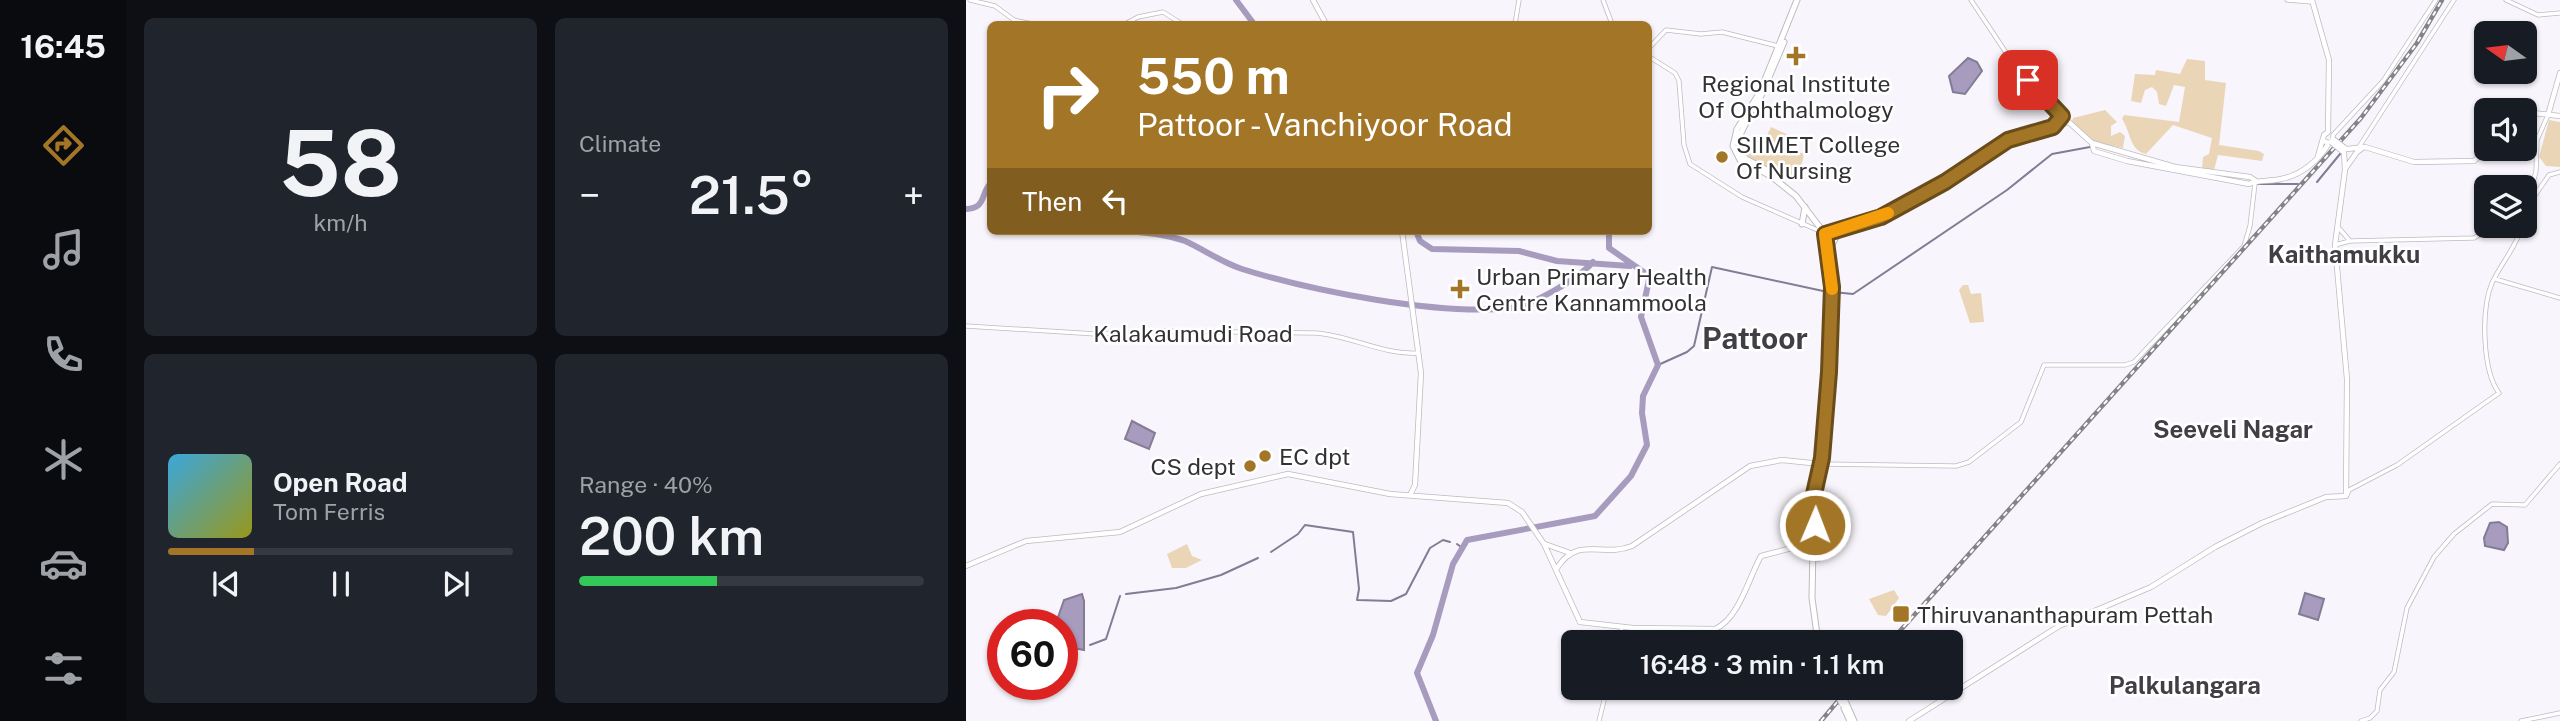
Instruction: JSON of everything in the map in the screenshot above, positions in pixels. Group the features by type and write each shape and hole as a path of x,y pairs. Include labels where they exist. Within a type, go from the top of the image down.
{"main road":[{"path":"1313,0 1324,21"},
{"path":"1799,0 1760,92 1734,135 1734,151 1740,160 1782,184 1805,206 1827,234 1833,290"},
{"path":"2092,143 2094,151 2177,172 2249,184 2283,179 2315,163 2329,138 2329,60 2312,1"},
{"path":"1780,46 1764,93 1740,132 1739,151 1743,158 1772,172 1798,193 1827,234 1831,246 1832,396 1818,496 1812,598 1817,630"},
{"path":"2548,115 2560,73"},
{"path":"2537,114 2560,116"},
{"path":"2053,127 2062,116 2066,123 2092,143 2175,167 2250,177 2255,182"},
{"path":"1827,234 1881,217 1945,182 2008,140 2066,123"},
{"path":"2329,138 2345,150 2350,162"},
{"path":"2345,150 2365,147 2414,162 2474,161"},
{"path":"2344,170 2357,149"},
{"path":"1909,721 2059,626 2151,587 2215,547 2262,523 2326,497 2346,496 2347,379 2335,245 2345,150"},
{"path":"1805,206 1805,225"},
{"path":"1831,246 1841,229"},
{"path":"1402,235 1418,353 1421,427 1416,483 1410,494"},
{"path":"1557,568 1570,553 1585,548 1618,551 1632,546 1750,466 1782,460 1824,464"},
{"path":"966,566 1026,541 1120,532 1201,494 1287,474 1390,494 1508,503 1527,519 1543,542 1557,568 1577,620 1622,627 1719,628 1738,602 1761,556 1817,542"},
{"path":"1416,483 1426,495"},
{"path":"1543,542 1570,553"},
{"path":"1842,700 1852,721"}],"street":[{"path":"970,0 995,6 1018,21"},
{"path":"1516,21 1519,0"},
{"path":"1602,0 1611,21"},
{"path":"1971,0 2013,63 2062,116"},
{"path":"2287,0 2312,1"},
{"path":"2329,138 2383,81 2436,0"},
{"path":"2357,149 2454,0"},
{"path":"2506,0 2538,15 2560,13"},
{"path":"1131,21 1163,12 1177,21"},
{"path":"1652,45 1662,32 1671,30 1700,34 1722,32 1780,46"},
{"path":"1652,59 1675,73 1679,81 1684,145 1690,164 1725,188 1827,234"},
{"path":"2535,175 2537,140 2548,115"},
{"path":"2537,192 2549,175 2560,172"},
{"path":"1824,464 1962,465 2021,422 2044,365 2125,365 2134,362 2244,246 2255,182"},
{"path":"2336,224 2350,241"},
{"path":"2335,245 2350,241 2474,238"},
{"path":"2346,496 2349,490 2375,479 2499,393 2492,384 2485,332 2487,299 2494,279 2514,249 2518,238"},
{"path":"2494,279 2560,298"},
{"name":"Kalakaumudi Road","path":"966,326 1096,334 1163,331 1333,334 1394,352 1418,353"},
{"path":"2361,721 2370,718 2376,711 2381,690 2398,663 2407,608 2424,574 2442,547 2492,504 2525,505 2534,498 2560,464"},
{"path":"1599,721 1604,700"},
{"path":"2521,721 2560,713"}],"shaded area":[{"path":"1968,58 1977,62 1982,71 1965,94 1953,92 1949,76"},
{"path":"2187,59 2205,61 2205,80 2226,83 2219,145 2259,151 2264,154 2262,161 2218,155 2214,170 2202,169 2203,157 2209,154 2212,138 2173,125 2146,154 2133,145 2122,119 2124,115 2179,122 2185,87 2174,85 2166,106 2159,104 2157,92 2152,87 2145,90 2141,103 2131,101 2135,74 2155,75 2156,70 2180,74"},
{"path":"2105,110 2117,122 2111,126 2111,136 2120,132 2125,136 2123,148 2093,142 2071,125 2073,118"},
{"path":"2549,120 2560,122 2560,167 2546,166 2539,157"},
{"path":"1771,127 1791,136 1791,152 1804,153 1799,179 1787,176 1788,167 1784,176 1745,156 1742,151 1747,138 1765,139"},
{"path":"1963,285 1968,285 1971,294 1981,293 1984,322 1970,323 1959,290"},
{"path":"1132,421 1155,433 1149,449 1125,439"},
{"path":"2499,522 2507,527 2508,543 2504,550 2485,546 2484,538 2490,523"},
{"path":"1187,544 1192,556 1202,560 1186,568 1172,568 1167,554"},
{"path":"1894,590 1899,598 1886,616 1878,615 1869,599"},
{"path":"2305,593 2324,599 2318,620 2299,614"},
{"path":"1082,594 1084,650 1078,649 1078,609 1061,609 1064,600"}],"waterway":[{"path":"1236,0 1252,21"},
{"path":"1658,365 1694,346 1712,267 1823,291 1853,294 2007,190 2052,154 2090,147"},
{"path":"2317,182 2340,154"},
{"path":"2258,184 2298,184"},
{"path":"966,209 980,204 987,188"},
{"path":"1160,235 1192,244 1234,266 1303,286 1376,300 1448,308 1482,310 1520,306 1555,290 1593,262"},
{"path":"1418,235 1420,241 1432,249 1519,251 1557,261 1630,266"},
{"path":"1436,721 1417,673 1433,635 1453,564 1467,540 1595,516 1631,476 1647,445 1642,413 1643,396 1658,365 1641,317 1649,280 1645,273 1609,248 1609,235"},
{"path":"1271,552 1298,534 1305,525 1353,532 1359,589 1357,600 1391,601 1406,594 1430,548 1443,540 1450,542"},
{"path":"1457,544 1461,547"},
{"path":"1126,594 1176,588 1221,575 1258,558"},
{"path":"1090,645 1106,639 1120,596"}],"railway":[{"path":"1901,630 2361,118 2417,43 2442,0"},
{"path":"1821,721 1839,700"}],"slow traffic":[{"path":"1832,289 1825,234 1888,213"}],"place":[{"name":"Regional Institute Of Ophthalmology","path":"1796,56"},
{"name":"SIIMET College Of Nursing","path":"1722,157"},
{"name":"Urban Primary Health Centre Kannammoola","path":"1460,289"},
{"name":"EC dpt","path":"1265,456"},
{"name":"CS dept","path":"1250,466"},
{"name":"Thiruvananthapuram Pettah","path":"1901,614"}],"district":[{"name":"Kaithamukku","path":"2344,254"},
{"name":"Pattoor","path":"1755,338"},
{"name":"Seeveli Nagar","path":"2233,429"},
{"name":"Palkulangara","path":"2185,685"}],"route":[{"path":"1815,525 1814,494 1822,464 1832,287 1825,234 1881,217 1945,182 2008,140 2053,127 2062,116 2028,80"}]}
